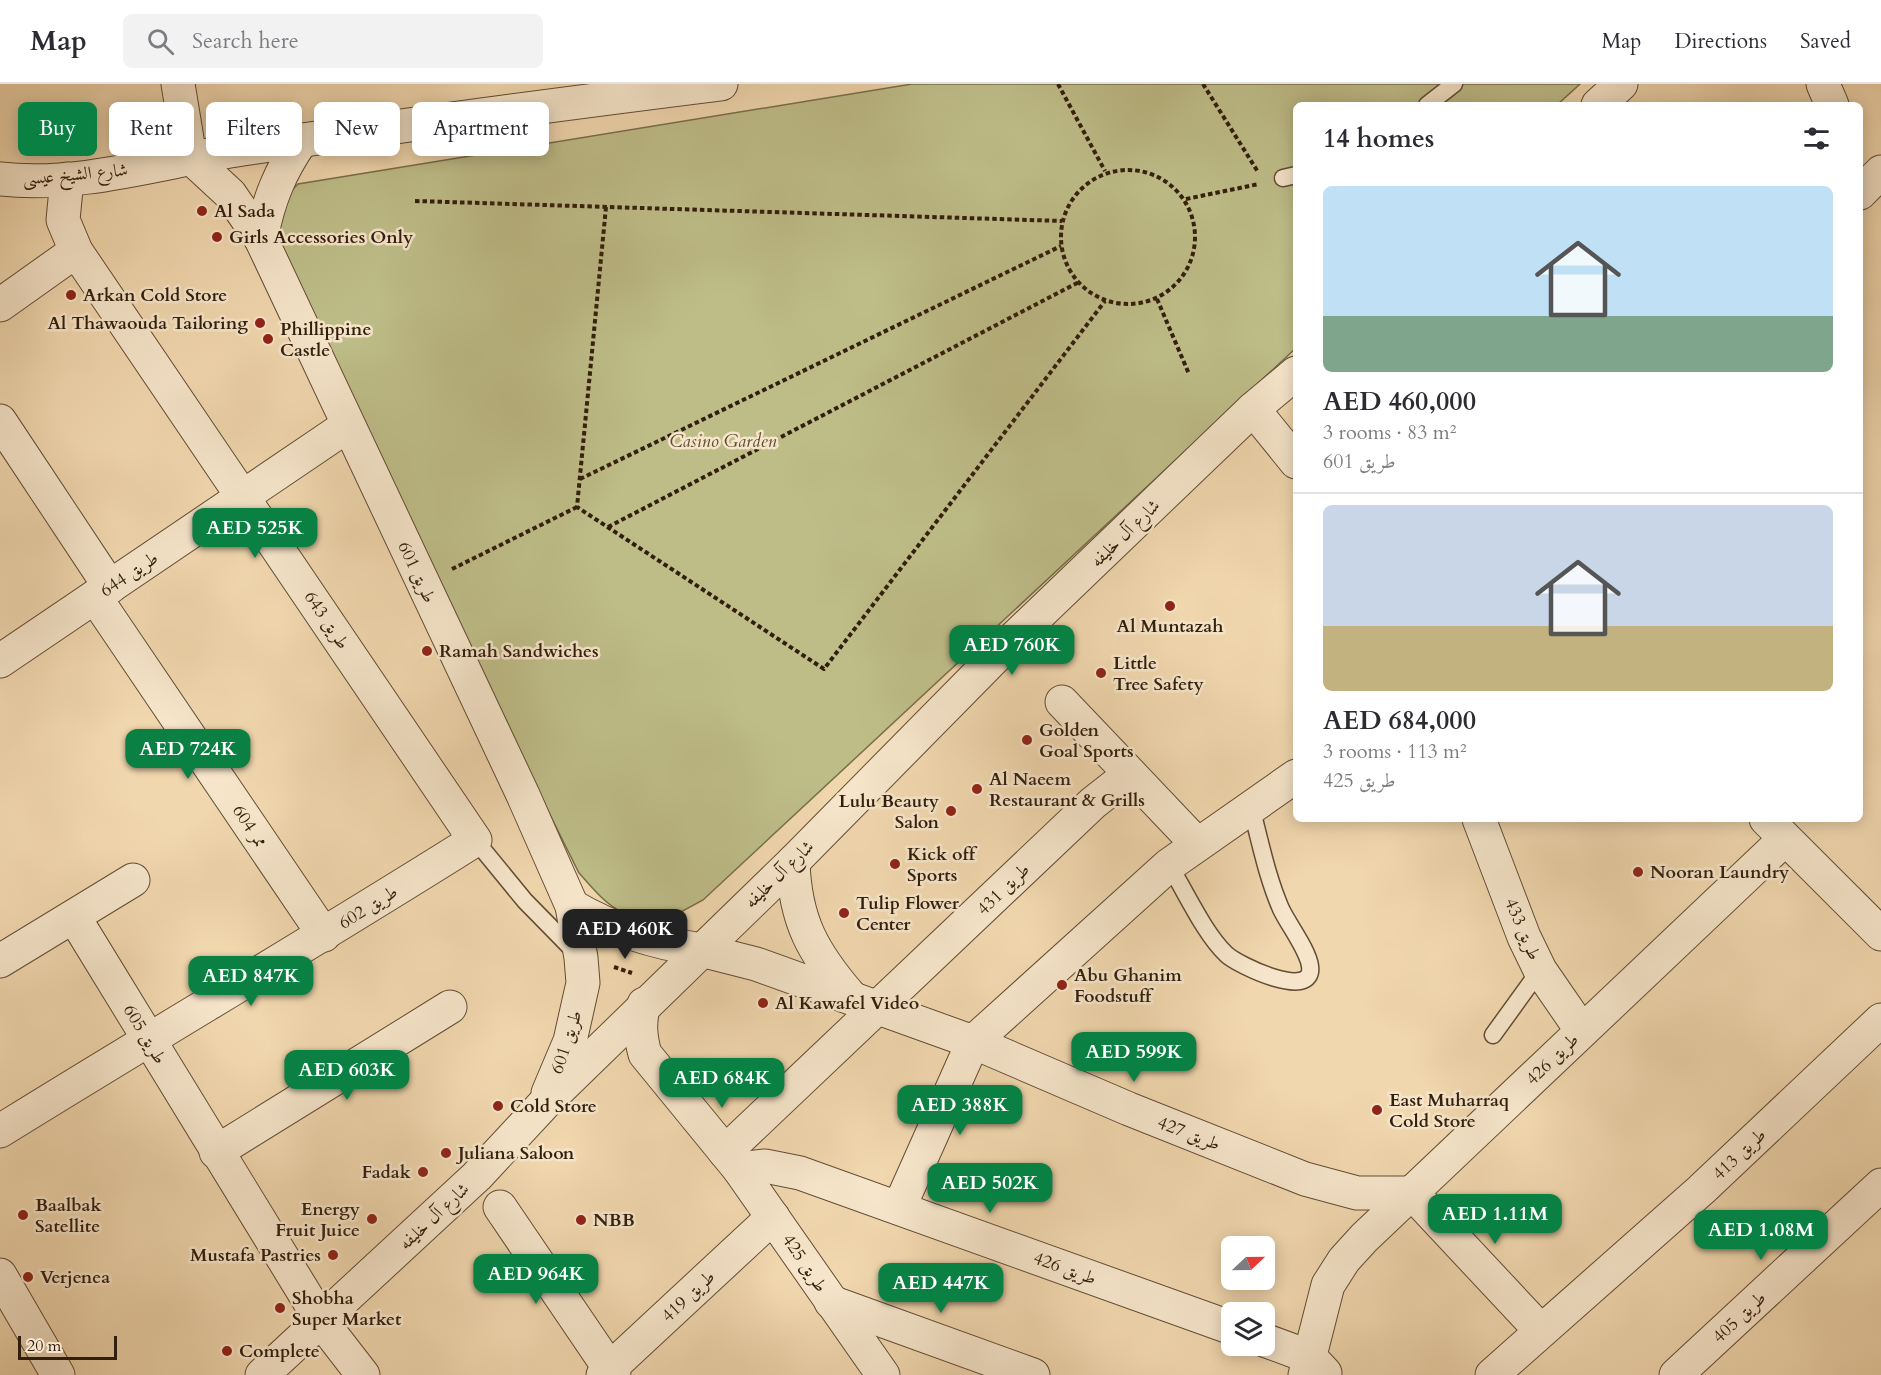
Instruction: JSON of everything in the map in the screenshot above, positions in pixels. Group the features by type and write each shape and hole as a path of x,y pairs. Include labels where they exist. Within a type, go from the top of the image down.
{"street":[{"path":"178,84 190,157"},
{"name":"شارع الشيخ عيسى","path":"0,179 67,178 106,174 190,157 622,90 721,84"},
{"path":"1823,84 1831,102"},
{"path":"261,239 271,196 279,177 303,140"},
{"name":"طريق 601","path":"190,157 230,194 261,239 572,906 582,958 583,983 570,1041 543,1105"},
{"name":"طريق 643","path":"67,178 63,219 76,251 475,840"},
{"path":"0,305 76,251"},
{"name":"شارع آل خليفه","path":"262,1375 322,1322 477,1176 543,1105 644,1004 793,862 1009,643 1253,409 1293,376"},
{"path":"1253,409 1293,458"},
{"name":"ممر 604","path":"0,421 103,592 324,935"},
{"name":"طريق 644","path":"0,661 348,426"},
{"path":"1062,702 1197,844"},
{"name":"طريق 431","path":"865,1003 1093,803 1130,774"},
{"path":"899,1208 974,1042 1169,865 1293,778"},
{"name":"طريق 433","path":"1480,822 1524,937 1540,970 1582,1031"},
{"path":"1775,829 1881,934"},
{"name":"طريق 426","path":"1275,1346 1314,1369 1328,1285 1364,1238 1582,1031 1775,829"},
{"name":"طريق 602","path":"0,1131 148,1039 324,935 475,840"},
{"path":"732,1161 865,1003 813,948 800,920 794,889 793,862"},
{"path":"0,961 133,880"},
{"path":"572,906 602,924 634,937 701,950"},
{"name":"طريق 605","path":"74,917 322,1322 363,1375"},
{"name":"طريق 427","path":"701,950 756,964 974,1042 1129,1109 1305,1179 1357,1193 1412,1193"},
{"name":"طريق 425","path":"644,1004 640,1020 640,1037 645,1054 732,1161 883,1375"},
{"path":"216,1152 450,1007"},
{"name":"طريق 413","path":"1492,1375 1701,1190 1881,1020"},
{"name":"طريق 426","path":"732,1161 784,1169 899,1208 1221,1325"},
{"name":"طريق 405","path":"1676,1375 1881,1185"},
{"path":"1412,1193 1541,1331"},
{"path":"500,1207 609,1373"},
{"name":"طريق 419","path":"609,1373 773,1217"},
{"path":"0,1275 8,1311 58,1375"},
{"path":"831,1302 1033,1375"}],"lane":[{"path":"1431,102 1454,84"},
{"path":"1169,865 1218,946 1234,962 1254,971 1295,982 1305,979 1310,964 1279,906 1251,807"},
{"path":"475,840 532,910 582,958"},
{"path":"1493,1035 1540,970"}],"path":[{"path":"1058,84 1105,171"},
{"path":"1203,84 1265,183"},
{"path":"1148,170 1186,199 1197,232 1188,272 1157,299 1130,305 1105,301 1080,282 1068,265 1061,246 1062,221 1075,193 1105,171 1148,170"},
{"path":"1186,199 1289,177"},
{"path":"415,201 1062,221"},
{"path":"578,507 606,207"},
{"path":"580,479 1061,246"},
{"path":"608,527 1080,282"},
{"path":"1157,299 1189,374"},
{"path":"578,507 824,669 1105,301"},
{"path":"423,584 578,507"},
{"path":"582,958 668,981"}],"green space":[{"name":"Casino Garden","path":"912,84 1580,84 1560,102 1293,102 1293,351 703,900 659,924 632,916 613,907 579,873 273,259 271,211 298,184 470,156 549,156 549,143"}],"place":[{"name":"Al Sada","path":"202,211"},
{"name":"Girls Accessories Only","path":"217,237"},
{"name":"Arkan Cold Store","path":"71,295"},
{"name":"Al Thawaouda Tailoring","path":"260,323"},
{"name":"Phillippine Castle","path":"268,339"},
{"name":"Al Muntazah","path":"1170,606"},
{"name":"Ramah Sandwiches","path":"427,651"},
{"name":"Little Tree Safety","path":"1101,673"},
{"name":"Golden Goal Sports","path":"1027,740"},
{"name":"Al Naeem Restaurant & Grills","path":"977,789"},
{"name":"Lulu Beauty Salon","path":"951,811"},
{"name":"Kick off Sports","path":"895,864"},
{"name":"Nooran Laundry","path":"1638,872"},
{"name":"Tulip Flower Center","path":"844,913"},
{"name":"Abu Ghanim Foodstuff","path":"1062,985"},
{"name":"Al Kawafel Video","path":"763,1003"},
{"name":"Cold Store","path":"498,1106"},
{"name":"East Muharraq Cold Store","path":"1377,1110"},
{"name":"Juliana Saloon","path":"446,1153"},
{"name":"Fadak","path":"423,1172"},
{"name":"Baalbak Satellite","path":"23,1215"},
{"name":"Energy Fruit Juice","path":"372,1219"},
{"name":"NBB","path":"581,1220"},
{"name":"Mustafa Pastries","path":"333,1255"},
{"name":"Verjenea","path":"28,1277"},
{"name":"Shobha Super Market","path":"280,1308"},
{"name":"Complete","path":"227,1351"}]}
